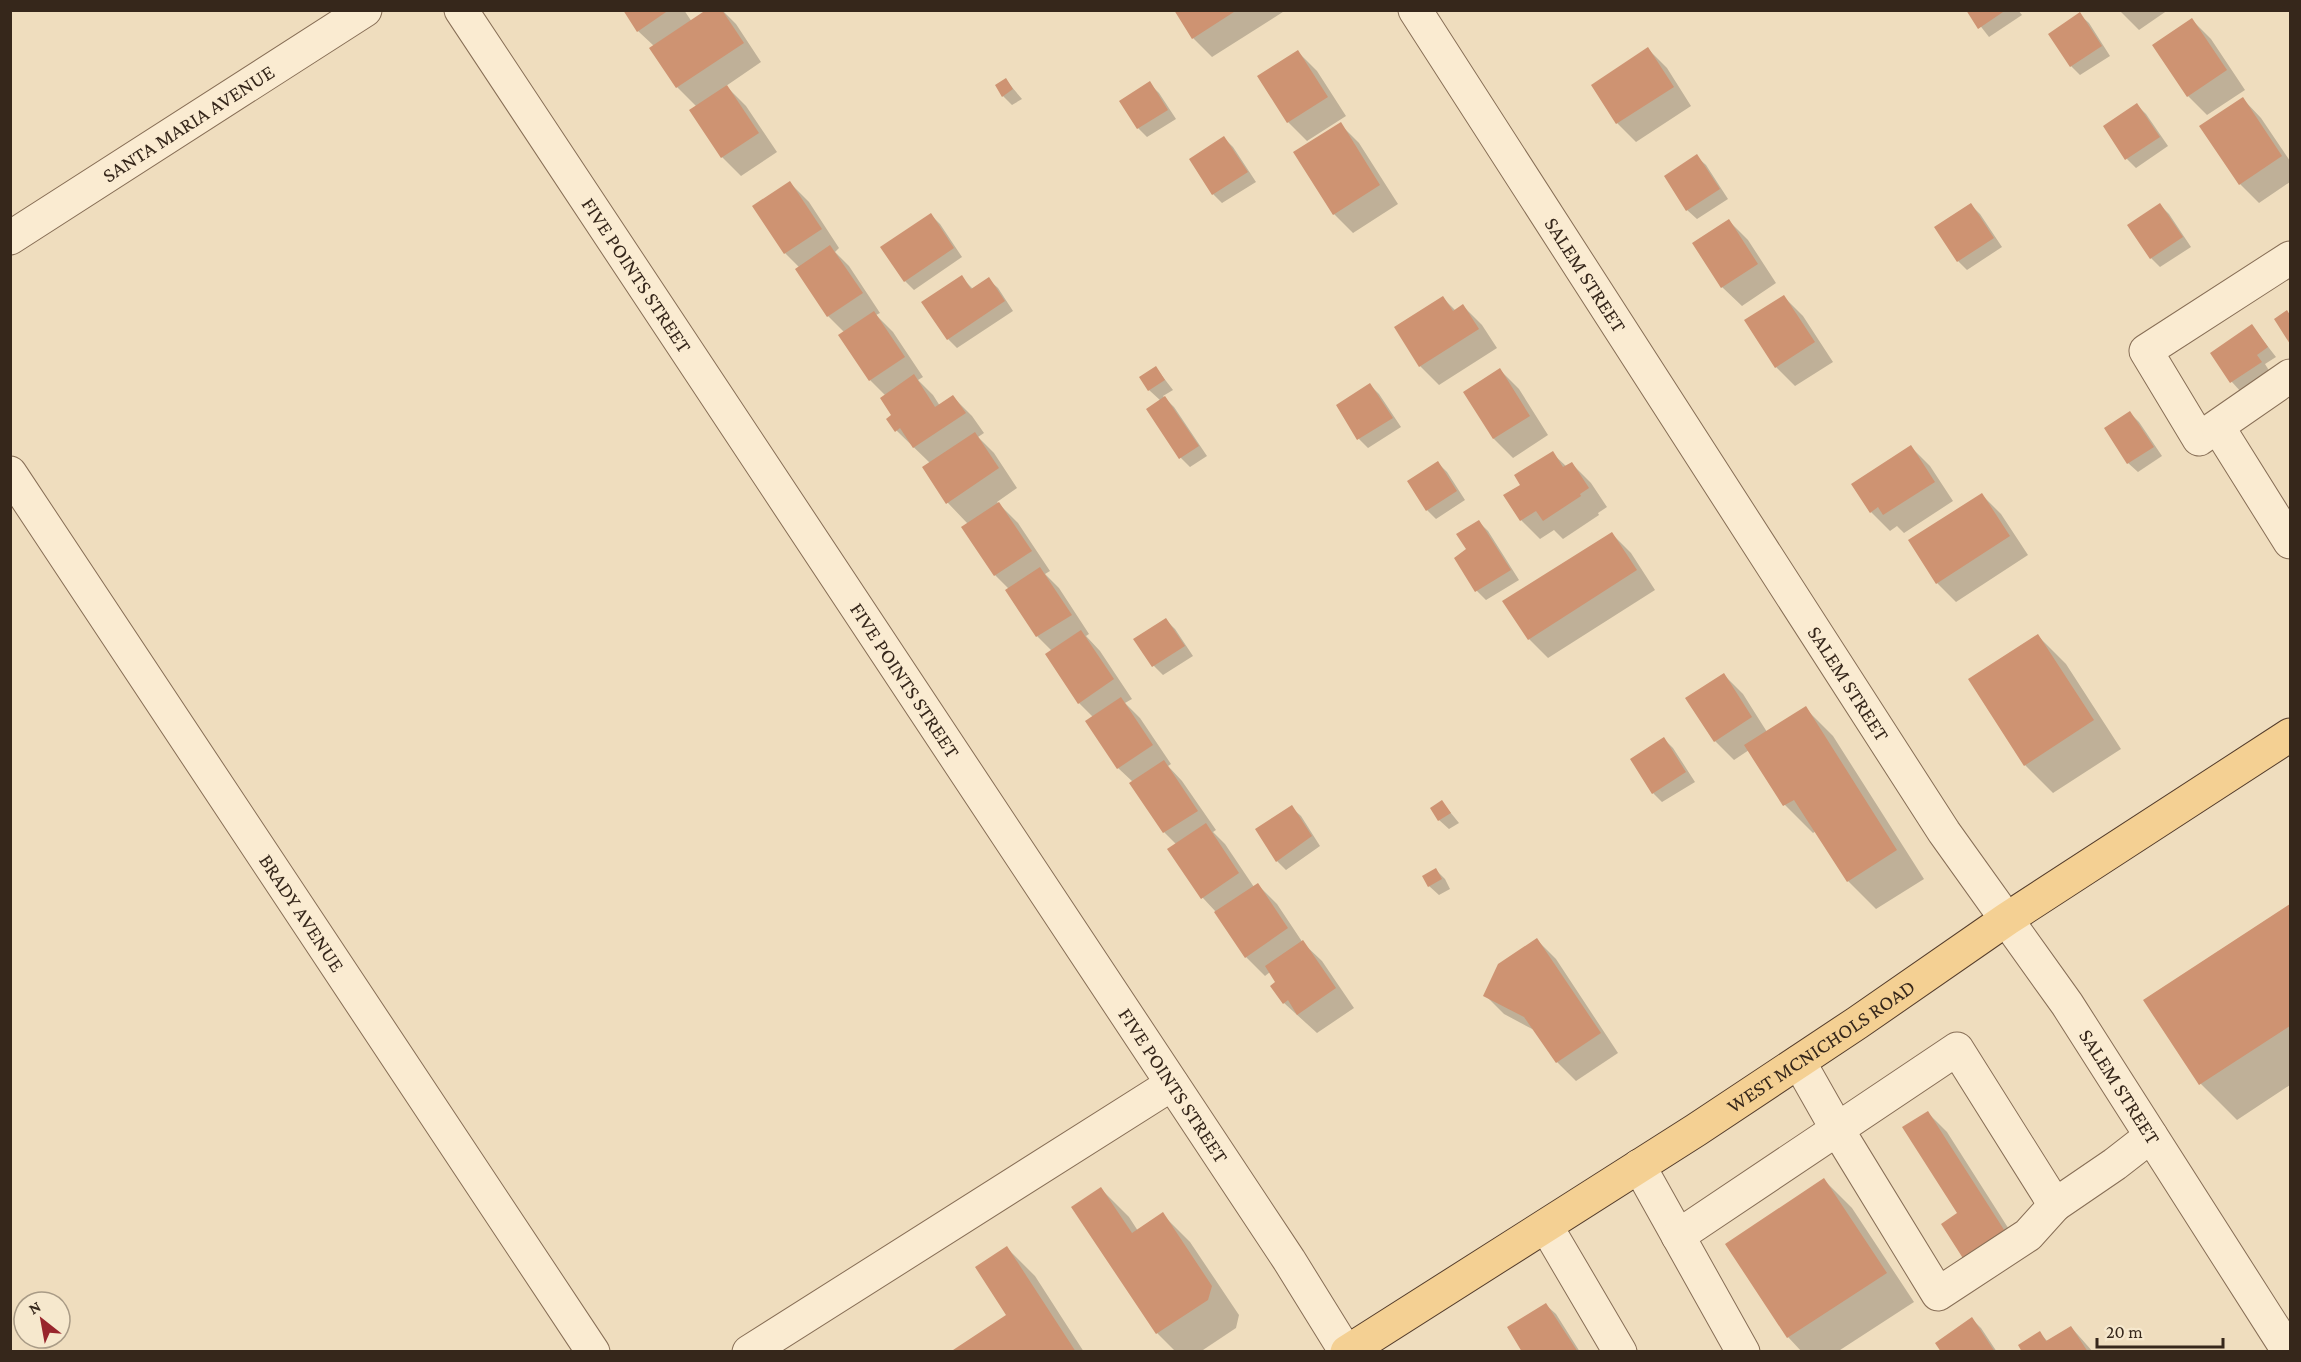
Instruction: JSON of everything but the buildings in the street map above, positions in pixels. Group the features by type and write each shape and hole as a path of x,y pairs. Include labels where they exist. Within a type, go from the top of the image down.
{"main road":[{"name":"WEST MCNICHOLS ROAD","path":"1346,1352 1640,1166 1799,1062 2007,918 2290,735"}],"street":[{"name":"SANTA MARIA AVENUE","path":"10,238 365,10"},
{"name":"FIVE POINTS STREET","path":"461,10 1289,1260 1346,1352"},
{"name":"SALEM STREET","path":"1415,10 1944,832 2067,1004 2289,1352"},
{"path":"2288,382 2199,439 2146,351 2290,258"},
{"path":"2218,427 2290,542"},
{"name":"BRADY AVENUE","path":"10,473 593,1352"},
{"path":"1678,1236 1957,1049 2055,1205"},
{"path":"1799,1062 1837,1129 1938,1294 2028,1235 2055,1205 2151,1136"},
{"path":"749,1352 1172,1084"},
{"path":"1640,1166 1743,1352"},
{"path":"1546,1226 1620,1352"}]}
